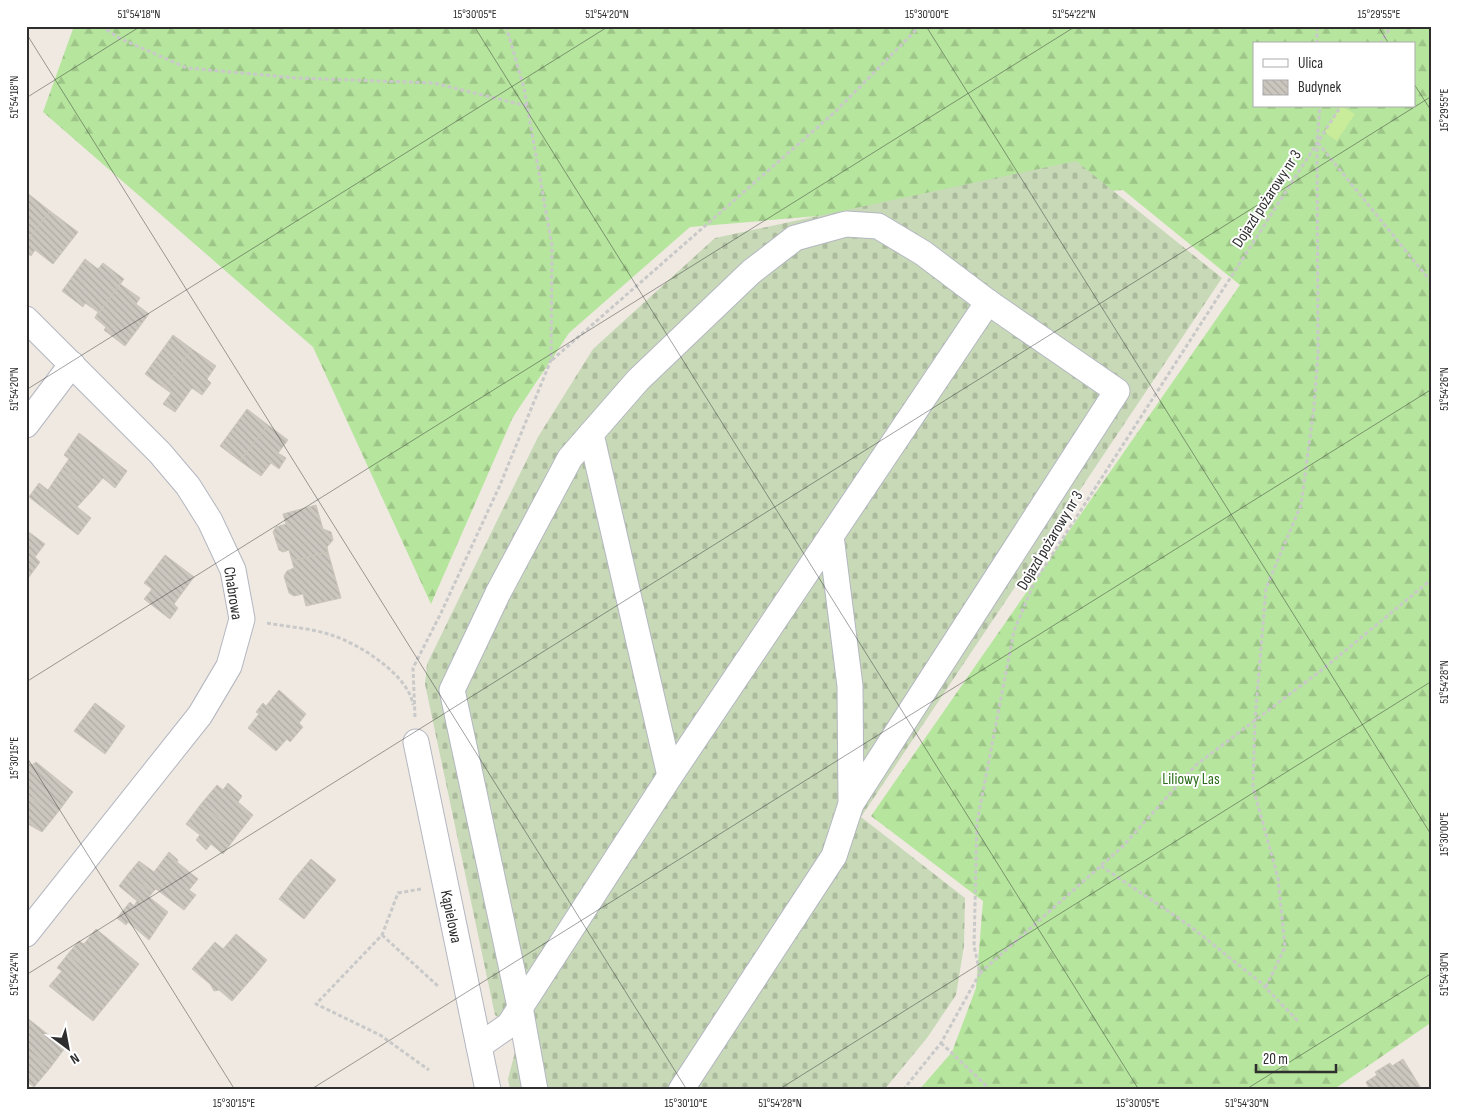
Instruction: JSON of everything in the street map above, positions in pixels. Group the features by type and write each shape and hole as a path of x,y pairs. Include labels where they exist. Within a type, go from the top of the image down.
{"street":[{"path":"535,1090 520,1007 452,690 498,593 570,458 638,380 752,272 795,238 846,224 878,226 923,253 988,302 1117,391 851,804 834,856 681,1090"},
{"path":"479,1046 509,1025 670,776 988,302"},
{"name":"Chabrowa","path":"26,319 160,453 188,486 210,521 234,570 242,619 230,666 200,715 26,934"},
{"path":"26,426 72,364"},
{"path":"591,434 670,776"},
{"path":"831,536 850,686 851,804"},
{"name":"Kąpielowa","path":"416,742 488,1090"}],"path":[{"path":"101,26 119,38 187,68 297,78 434,83 527,106"},
{"path":"416,742 412,668 441,613 496,493 551,360 552,246 527,106 506,26"},
{"path":"551,360 834,112 920,26"},
{"path":"1316,42 1317,26"},
{"path":"1381,42 1391,26"},
{"path":"1266,987 1285,947 1278,878 1254,787 1255,720 1266,588 1301,505 1314,407 1318,354 1317,142 1320,108"},
{"name":"Dojazd pożarowy nr 3","path":"980,973 974,946 977,822 1014,630 1034,583 1340,108"},
{"path":"1317,142 1432,283"},
{"path":"903,1090 941,1043 980,973 1122,847 1196,764 1323,669 1432,579"},
{"path":"242,619 331,635 366,651 398,677 412,701 416,742"},
{"path":"1101,866 1190,926 1266,987 1299,1022"},
{"path":"429,1070 380,1035 316,1004 382,935 398,893 446,884"},
{"path":"382,935 474,1018"},
{"path":"941,1043 991,1090"}],"green space":[{"name":"Liliowy Las","path":"74,26 1432,26 1432,1022 1333,1090 919,1090 952,1052 976,988 983,901 871,816 1240,285 1123,190 690,227 569,333 513,417 431,604 313,347 43,112"},
{"path":"1340,108 1344,108 1355,114 1337,141 1324,132"},
{"path":"1076,161 1222,278 861,817 965,898 964,946 956,995 927,1038 884,1090 510,1090 508,1079 520,1033 495,1015 425,684 427,664 538,437 593,349 715,238"}],"building":[{"path":"26,192 50,211 26,242"},
{"path":"50,211 78,232 53,264 35,250 31,256 26,252 26,242"},
{"path":"85,259 98,269 103,263 124,279 95,318 98,312 85,303 83,307 62,291"},
{"path":"120,284 140,298 136,304 149,314 125,346 104,330 106,327 95,318"},
{"path":"173,335 192,349 164,388 145,374"},
{"path":"192,349 216,366 207,379 211,383 202,395 192,388 175,412 163,404 171,393 164,388"},
{"path":"247,409 268,425 240,461 220,446"},
{"path":"268,425 288,440 278,453 286,458 279,469 271,463 261,476 240,461"},
{"path":"79,433 127,471 115,488 103,478 91,492 62,469 69,459 64,455"},
{"path":"62,469 91,492 77,507 91,518 78,535 29,497 39,483 48,490"},
{"path":"316,505 323,529 331,532 333,540 327,547 328,552 292,561 289,550 283,552 279,550 273,532 276,527 286,524 283,514"},
{"path":"26,530 45,544 35,557 40,562 26,581"},
{"path":"328,552 341,598 306,606 303,594 294,596 289,593 284,576 287,571 294,568 292,561"},
{"path":"165,555 194,577 174,604 178,608 170,619 144,599 152,589 144,583"},
{"path":"279,690 306,714 299,723 303,727 290,742 287,739 276,751 248,728 259,714 256,712 263,703 266,706"},
{"path":"95,703 125,726 105,754 74,731"},
{"path":"26,761 32,765 36,762 73,792 55,816 26,793"},
{"path":"228,783 242,796 238,802 253,815 238,834 201,804 217,785 223,790"},
{"path":"26,793 55,816 42,832 26,823"},
{"path":"201,804 238,834 223,854 211,844 206,850 196,840 200,835 186,824"},
{"path":"169,852 178,860 177,862 198,879 189,890 196,895 184,910 156,889 152,893 128,874 139,861 154,872"},
{"path":"311,859 336,880 320,899 294,879"},
{"path":"128,874 152,893 149,897 168,912 149,940 128,922 126,925 117,918 130,902 134,906 137,901 119,886"},
{"path":"294,879 320,899 304,919 279,899"},
{"path":"96,929 139,964 116,993 68,954 79,941 84,944"},
{"path":"236,934 267,960 254,976 223,949"},
{"path":"215,942 254,976 232,1001 219,990 214,991 210,984 192,969"},
{"path":"68,954 116,993 93,1021 49,986 62,971 57,968"},
{"path":"26,1017 65,1048 50,1068 26,1049"},
{"path":"26,1049 50,1068 34,1087 26,1081"},
{"path":"1403,1059 1422,1090 1370,1090 1366,1082 1377,1075 1375,1072 1390,1063 1392,1066"}]}
